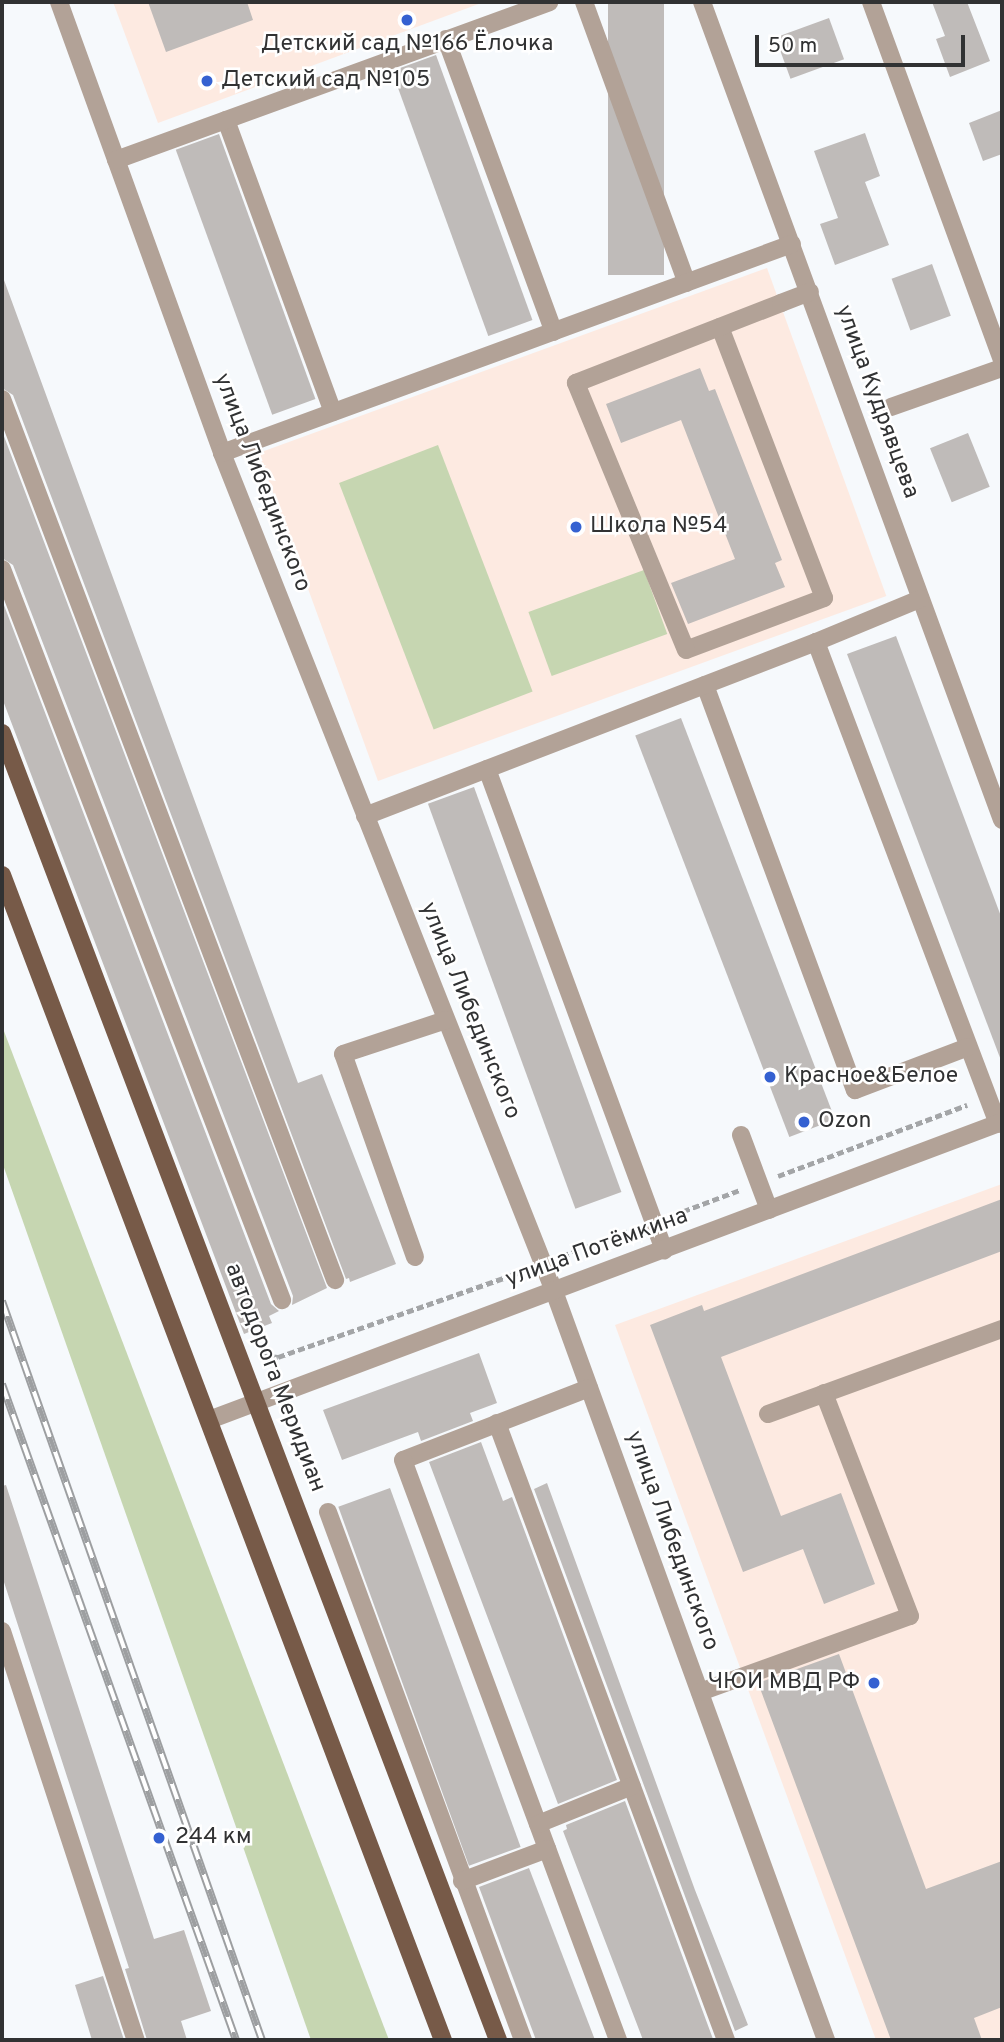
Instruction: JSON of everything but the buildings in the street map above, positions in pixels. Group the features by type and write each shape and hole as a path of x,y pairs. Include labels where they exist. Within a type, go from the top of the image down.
{"main road":[{"name":"автодорога Меридиан","path":"2,733 498,2040"},
{"path":"2,875 443,2040"}],"street":[{"name":"улица Либединского","path":"59,2 222,453 554,1291 827,2040"},
{"path":"116,160 549,2"},
{"path":"584,2 687,283"},
{"name":"улица Кудрявцева","path":"702,2 1002,820"},
{"path":"871,2 1002,360"},
{"path":"446,39 554,332"},
{"path":"226,120 333,412"},
{"path":"222,453 792,244"},
{"path":"720,327 824,597 686,650 576,383 720,327 810,292"},
{"path":"891,407 1002,368"},
{"path":"2,399 335,1280"},
{"path":"2,569 282,1300"},
{"path":"365,816 816,642 920,599"},
{"path":"816,642 987,1097 1000,1123"},
{"path":"705,685 855,1090 968,1047"},
{"path":"486,769 664,1250"},
{"path":"415,1257 343,1054 446,1020"},
{"name":"улица Потёмкина","path":"209,1420 1000,1123"},
{"path":"741,1135 769,1210"},
{"path":"768,1414 1002,1328"},
{"path":"589,1388 403,1460 618,2040"},
{"path":"699,1692 910,1616 824,1393"},
{"path":"498,1423 726,2040"},
{"path":"328,1511 462,1881 523,2040"},
{"path":"2,1631 136,2040"},
{"path":"538,1824 632,1786"},
{"path":"462,1881 547,1849"}],"path":[{"path":"252,1354 278,1357 543,1264 987,1097"}],"shaded area":[{"name":"Детский сад №105","path":"113,2 484,2 158,123"},
{"name":"Школа №54","path":"767,268 886,596 378,781 259,453"},
{"name":"ЧЮИ МВД РФ","path":"1002,1184 1002,2040 876,2040 615,1325"}],"green space":[{"path":"438,445 533,691 434,729 339,483"},
{"path":"644,570 667,634 552,676 528,612"},
{"path":"2,1026 389,2040 311,2040 2,1162"}],"railway":[{"path":"2,1301 262,2040"},
{"path":"2,1384 236,2040"}],"place":[{"name":"Детский сад №166 Ёлочка","path":"407,20"},
{"name":"Детский сад №105","path":"207,81"},
{"name":"Школа №54","path":"576,527"},
{"name":"Красное&Белое","path":"770,1077"},
{"name":"Ozon","path":"804,1122"},
{"name":"ЧЮИ МВД РФ","path":"874,1683"},
{"name":"244 км","path":"159,1838"}]}
